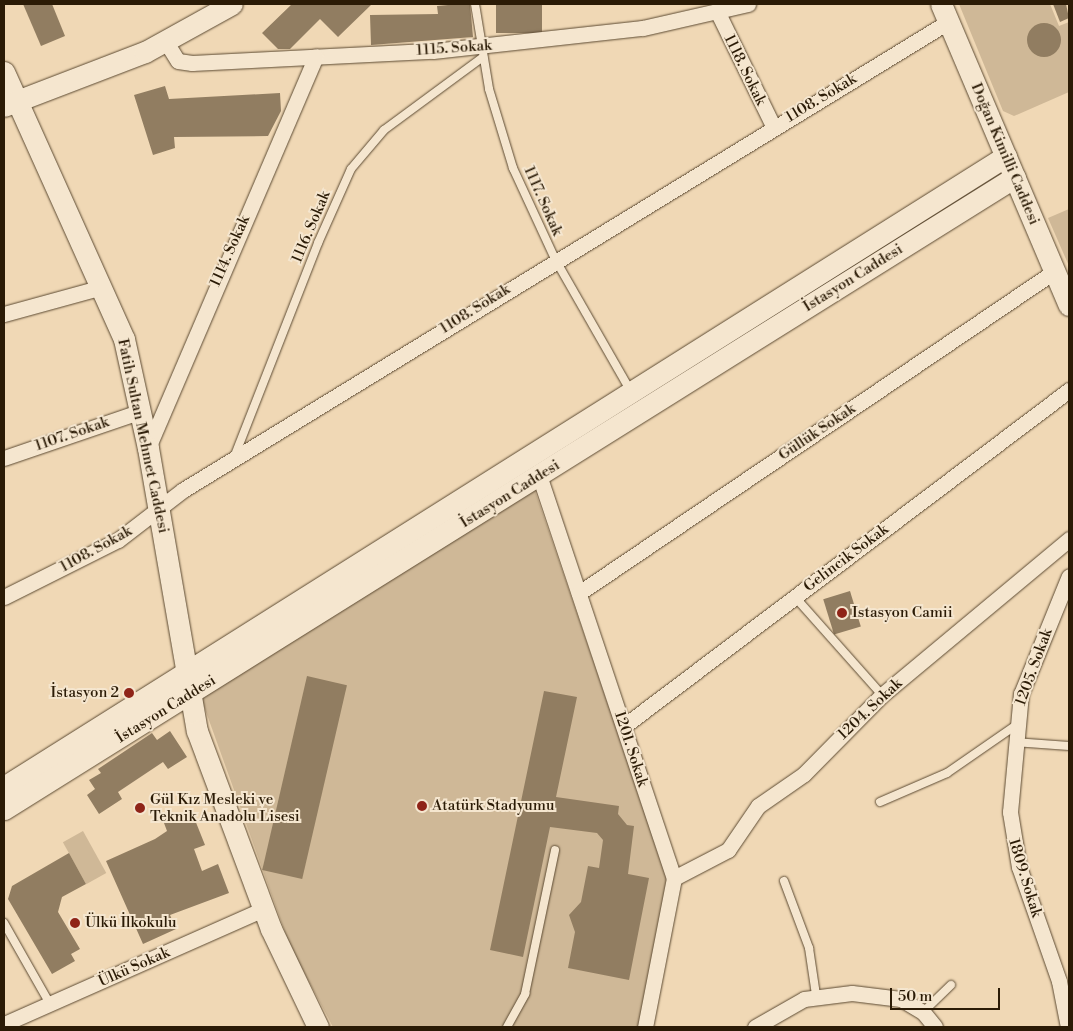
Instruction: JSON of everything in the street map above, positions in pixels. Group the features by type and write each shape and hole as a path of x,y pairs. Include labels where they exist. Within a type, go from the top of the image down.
{"main road":[{"path":"10,104 166,42 232,4"},
{"name":"Doğan Kimilli Caddesi","path":"945,13 1069,305"},
{"name":"Fatih Sultan Mehmet Caddesi","path":"4,72 10,104 102,286 124,339 141,411 188,684 202,747 263,909 318,1027"},
{"name":"İstasyon Caddesi","path":"4,809 188,684 632,393 1006,156"},
{"name":"İstasyon Caddesi","path":"4,787 188,684 539,475 1015,177"}],"street":[{"name":"1115. Sokak","path":"166,42 178,61 192,63 316,56 482,52 643,28 718,13 748,4"},
{"name":"1118. Sokak","path":"718,13 773,126"},
{"name":"1108. Sokak","path":"4,597 106,547 159,508 234,458 773,126 945,13"},
{"name":"1114. Sokak","path":"148,448 316,56"},
{"name":"Güllük Sokak","path":"579,593 1055,271"},
{"path":"4,314 102,286"},
{"name":"Gelincik Sokak","path":"624,726 1069,390"},
{"name":"1107. Sokak","path":"4,458 141,411"},
{"name":"1201. Sokak","path":"539,475 674,878 645,1027"},
{"name":"1204. Sokak","path":"674,878 728,850 758,806 804,774 882,695 1069,539"},
{"name":"1205. Sokak","path":"1015,726 1030,668 1069,576"},
{"name":"1809. Sokak","path":"1015,726 1010,812 1015,851 1068,1017"},
{"name":"Ülkü Sokak","path":"4,1024 263,909"},
{"path":"755,1027 816,995 883,995 923,1012 935,1027"}],"lane":[{"name":"1117. Sokak","path":"476,4 482,52 513,168 555,259 632,393"},
{"name":"1116. Sokak","path":"234,458 318,243 351,169 384,130 482,52"},
{"path":"795,597 882,695"},
{"name":"1205. Sokak","path":"880,802 947,773 1015,726"},
{"path":"1014,742 1069,746"},
{"path":"507,1027 526,994 555,850"},
{"path":"784,881 807,941 816,995"},
{"path":"4,923 50,1004"},
{"path":"923,1012 951,985"}],"shaded area":[{"path":"959,4 1050,4 1059,26 1069,22 1069,92 1014,116 1003,111"},
{"path":"1069,209 1069,266 1048,218"},
{"path":"534,488 668,879 640,1027 333,1027 290,946 201,698"},
{"path":"83,831 106,873 86,884 63,842"}],"building":[{"path":"23,4 52,4 65,36 41,46"},
{"path":"292,4 372,4 338,37 320,19 290,49 278,49 262,33"},
{"path":"470,4 473,37 371,45 370,15 438,14 437,6"},
{"path":"496,4 542,4 542,33 496,33"},
{"path":"1053,4 1066,4 1069,18 1060,22"},
{"path":"1044,23 1056,28 1061,40 1056,52 1044,57 1032,52 1027,40 1032,28"},
{"path":"165,86 169,99 280,93 281,111 268,136 174,137 175,148 153,155 134,95"},
{"name":"Istasyon Camii","path":"850,591 861,626 834,635 823,599"},
{"path":"307,676 347,685 302,879 262,870"},
{"path":"544,691 577,697 556,797 619,806 618,814 627,825 634,826 628,874 649,878 629,980 568,968 575,932 569,915 581,902 588,866 599,868 603,840 597,833 550,827 523,957 490,950"},
{"path":"170,731 187,757 168,769 163,762 118,792 122,799 99,814 87,795 95,789 89,780 101,773 98,769 152,733 157,740"},
{"path":"183,815 186,823 195,820 205,845 194,849 202,871 218,864 229,893 170,915 176,929 143,944 106,861 155,839 167,831 164,823"},
{"name":"Ülkü İlkokulu","path":"69,853 86,884 62,897 58,912 80,949 71,954 75,961 52,974 8,899 12,886"}],"place":[{"name":"Istasyon Camii","path":"842,613"},
{"name":"İstasyon 2","path":"129,693"},
{"name":"Atatürk Stadyumu","path":"422,806"},
{"name":"Gül Kız Mesleki ve Teknik Anadolu Lisesi","path":"140,808"},
{"name":"Ülkü İlkokulu","path":"75,923"}]}
